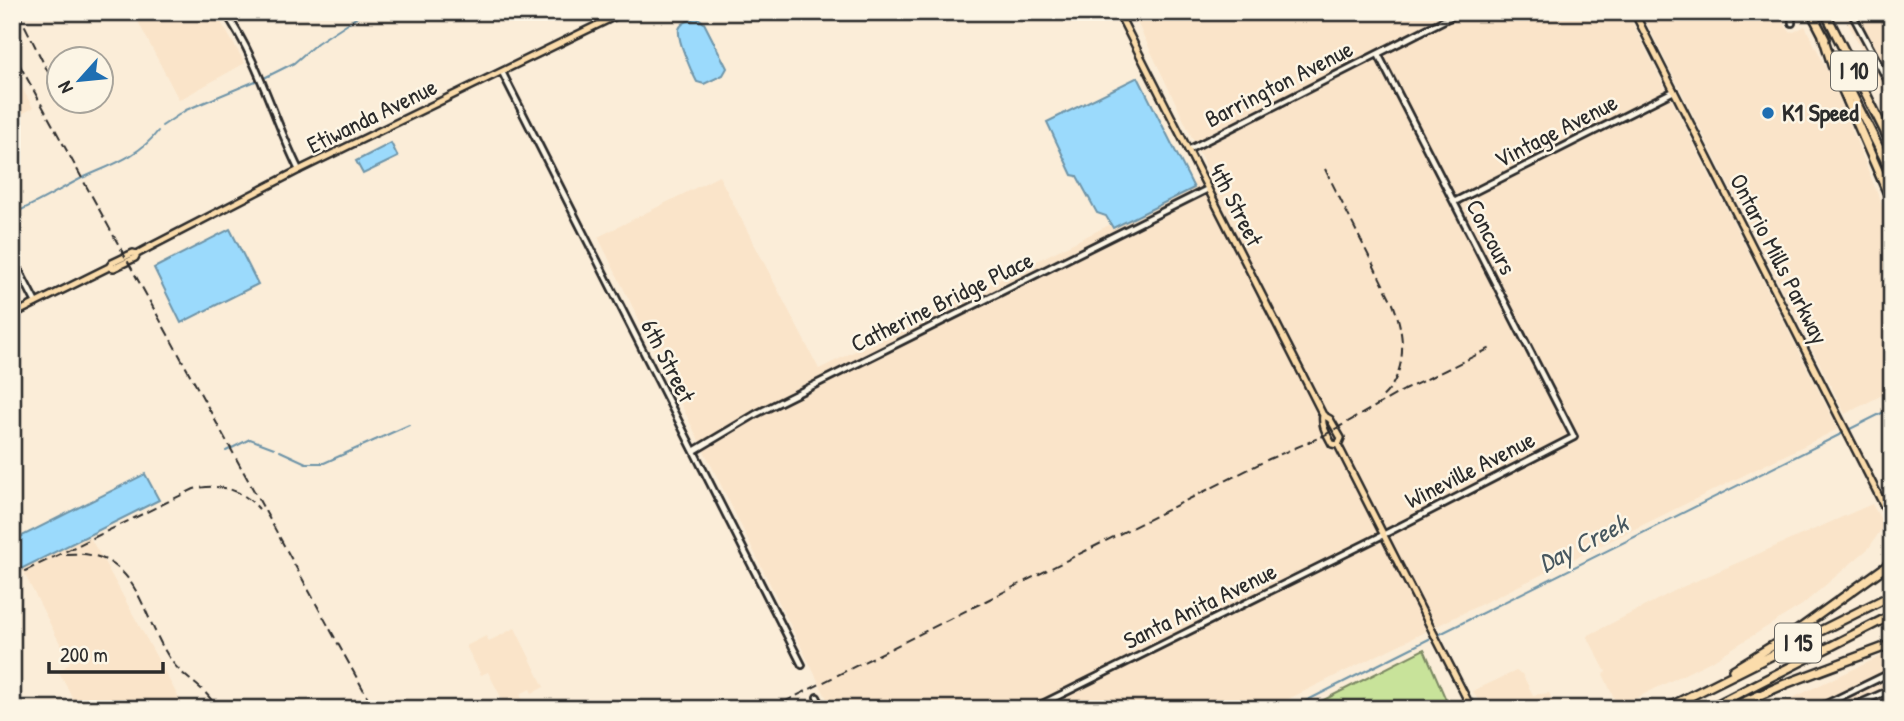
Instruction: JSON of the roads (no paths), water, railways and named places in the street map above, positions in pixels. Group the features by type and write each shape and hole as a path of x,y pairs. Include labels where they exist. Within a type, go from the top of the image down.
{"highway":[{"name":"I 10","path":"1811,12 1892,174"},
{"name":"I 10","path":"1825,12 1892,146"},
{"path":"1823,36 1832,65 1892,203"},
{"path":"1703,690 1795,632 1891,563"},
{"name":"I 15","path":"1665,709 1892,594"},
{"name":"I 15","path":"1708,709 1892,617"},
{"path":"1728,709 1785,684 1892,644"}],"main road":[{"name":"Etiwanda Avenue","path":"12,315 109,267 114,268 135,258 137,254 299,170 624,12"},
{"name":"4th Street","path":"1118,12 1323,415 1330,419 1340,438 1338,445 1472,709"},
{"name":"Ontario Mills Parkway","path":"1634,12 1892,522"}],"street":[{"path":"225,12 267,93 299,170"},
{"name":"Barrington Avenue","path":"1188,150 1460,12"},
{"path":"1791,12 1792,23"},
{"path":"1851,12 1892,89"},
{"name":"Concours","path":"1378,54 1574,437"},
{"name":"6th Street","path":"502,72 802,665"},
{"name":"Vintage Avenue","path":"1454,202 1674,90"},
{"name":"Catherine Bridge Place","path":"694,451 758,412 1208,189"},
{"path":"12,257 36,303"},
{"name":"Wineville Avenue","path":"1383,535 1574,437"},
{"name":"Santa Anita Avenue","path":"1032,709 1383,535"},
{"path":"1816,709 1892,672"},
{"path":"1847,709 1892,689"},
{"path":"817,697 823,709"}],"water":[{"path":"697,17 704,23 727,68 723,75 704,84 697,82 694,77 679,34 682,24"},
{"path":"1138,77 1194,188 1113,228 1106,216 1097,213 1077,176 1072,175 1047,122"},
{"path":"391,143 398,157 363,174 356,161"},
{"path":"230,229 258,284 181,323 154,268"},
{"path":"145,474 159,500 21,569 12,552 12,541"}],"waterway":[{"path":"264,78 294,63 317,43 365,12"},
{"path":"162,126 186,110 258,80"},
{"path":"12,214 122,160 142,148 158,131"},
{"name":"Day Creek","path":"1848,430 1892,408"},
{"path":"280,451 306,463 324,463 409,425"},
{"name":"Day Creek","path":"1438,635 1843,433"},
{"path":"226,451 250,439 274,448"},
{"name":"Day Creek","path":"1290,709 1433,637"}],"railway":[{"path":"18,12 46,68"},
{"path":"12,51 374,709"},
{"path":"1325,169 1397,316 1402,342 1400,368 1379,400"},
{"path":"770,709 1269,459 1323,436 1404,390 1493,347"},
{"path":"25,571 194,489 230,489 259,509"},
{"path":"66,554 91,555 110,562 124,574 135,589 173,663 208,695 217,709"}],"place":[{"name":"K1 Speed","path":"1768,113"}]}
